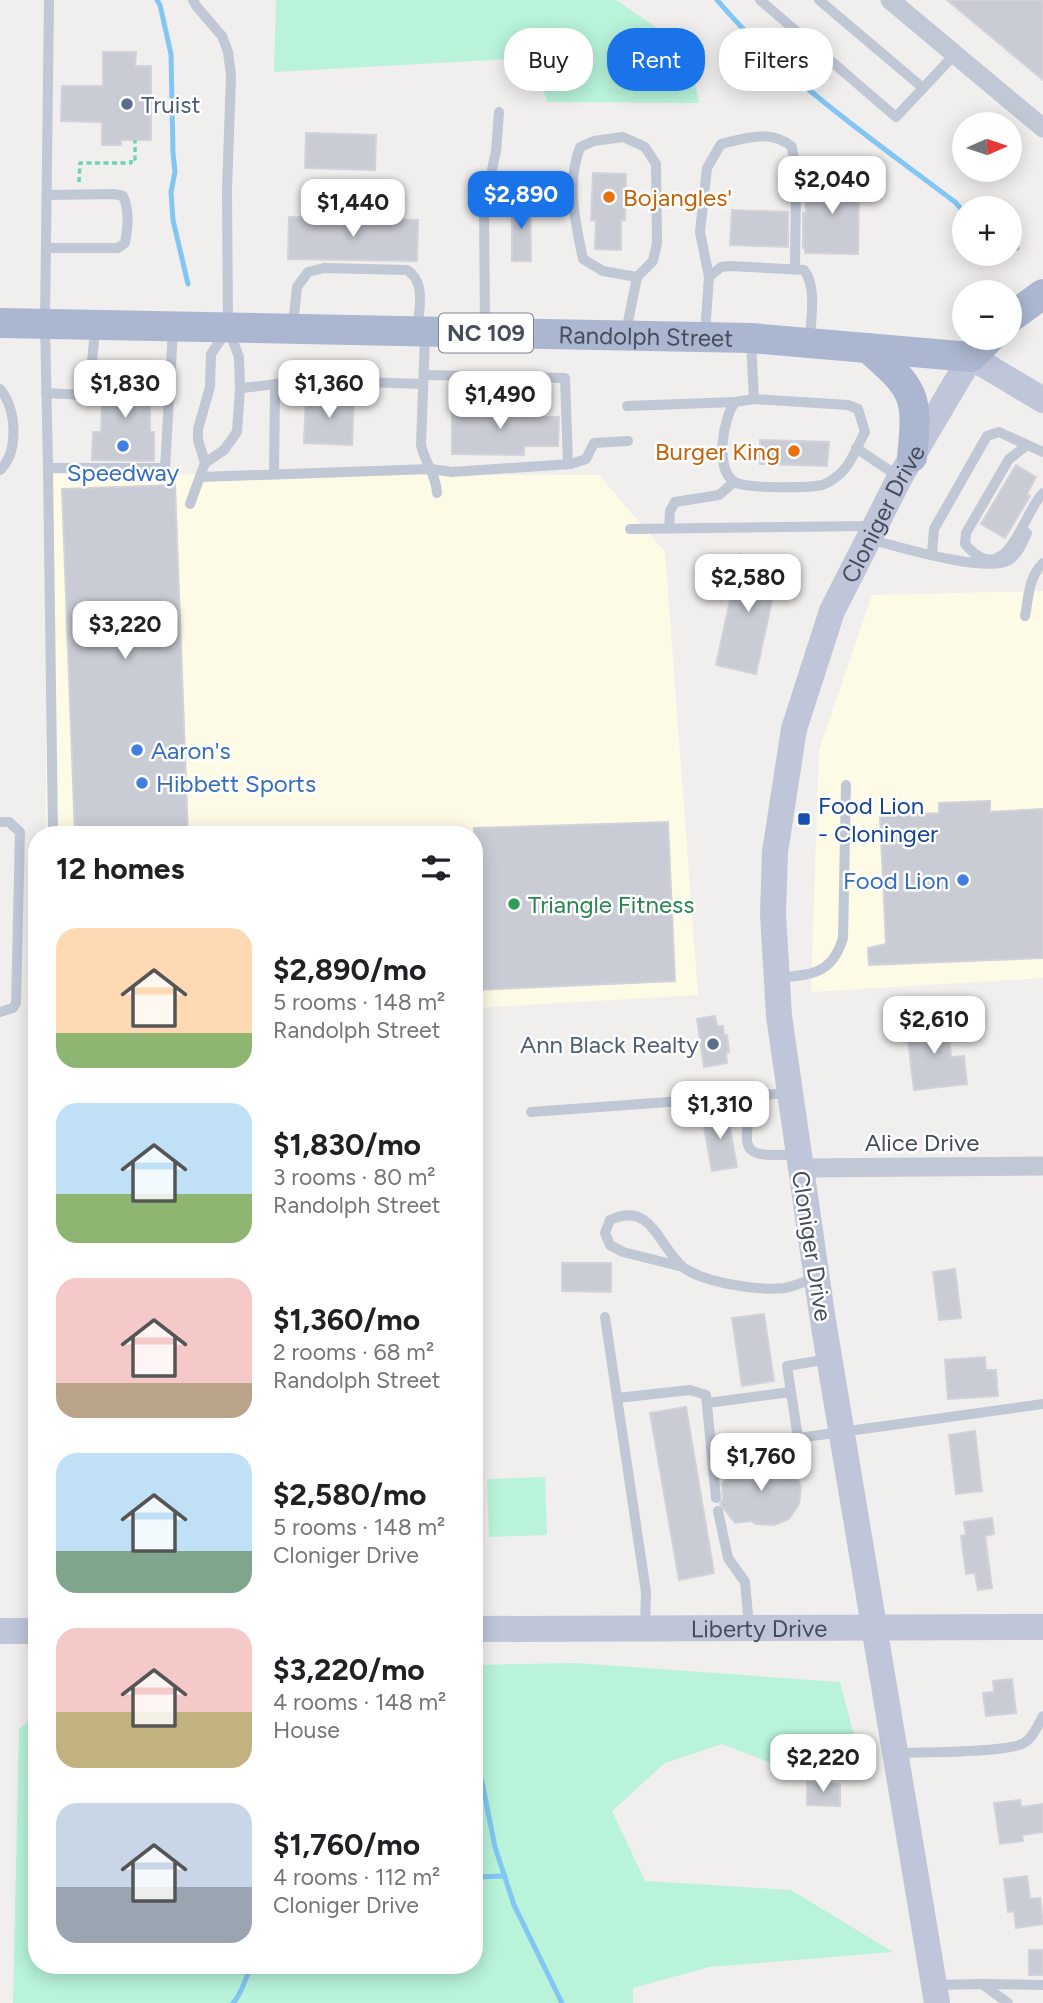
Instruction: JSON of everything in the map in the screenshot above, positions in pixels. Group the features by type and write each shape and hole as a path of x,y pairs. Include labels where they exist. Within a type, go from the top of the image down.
{"main road":[{"path":"1022,309 1043,294"},
{"name":"Randolph Street","path":"0,323 751,338 868,348 952,347"},
{"path":"868,348 903,379 911,392 915,429 906,467"},
{"name":"Cloniger Drive","path":"935,1994 799,1161 779,1016 773,914 775,852 794,729 832,611 906,467 979,350"},
{"path":"985,350 1043,400"},
{"name":"Liberty Drive","path":"483,1629 1043,1627"},
{"path":"0,1631 28,1630"}],"street":[{"path":"890,0 1043,128"},
{"name":"Alice Drive","path":"799,1161 1043,1166"}],"lane":[{"path":"49,0 46,393 53,826"},
{"path":"190,504 205,463 224,450 237,432 240,388 239,357 228,328 227,190 231,75 228,52 222,36 193,0"},
{"path":"760,0 896,117 955,54"},
{"path":"819,0 923,88"},
{"path":"485,333 484,207 496,151 499,112"},
{"path":"705,337 709,277 700,232 707,168 721,144 754,135 785,141 792,147 796,175 795,269"},
{"path":"625,336 638,277 653,261 657,243 656,164 645,147 623,137 594,141 580,147 573,166 571,201 583,259 603,271 638,277"},
{"path":"47,248 118,248 125,243 128,229 127,205 123,196 48,195"},
{"path":"709,277 721,267 730,266 804,270 810,277 810,343"},
{"path":"292,330 297,287 308,272 324,268 407,270 418,281 423,379 421,445 424,458 436,479 437,493"},
{"path":"89,396 95,325"},
{"path":"48,468 165,468 173,327"},
{"path":"205,463 198,440 198,429 210,387 211,354 228,328"},
{"path":"751,338 754,399"},
{"path":"240,388 331,381 565,378 568,464"},
{"path":"274,474 275,386"},
{"path":"0,389 12,412 11,456 0,470"},
{"path":"46,393 102,396"},
{"path":"150,396 170,398"},
{"path":"627,406 754,399 848,405 858,409 865,432 838,477 822,485 749,487 734,482 725,470 723,450 726,418 735,402"},
{"path":"932,554 934,530 987,436 999,432 1043,452"},
{"path":"200,477 432,469 452,472 568,464 586,459 594,443 628,441"},
{"path":"1027,446 1009,459 966,533 965,544 984,558 997,558 1005,554 1020,534 1043,493"},
{"path":"856,448 906,467"},
{"path":"669,528 670,511 675,502 719,495 734,482"},
{"path":"630,529 872,532 932,554 968,564 993,566 1009,560 1020,547 1043,503"},
{"path":"1025,616 1028,587 1035,571 1043,563"},
{"path":"777,979 810,974 829,966 839,953 844,939 846,785"},
{"path":"0,822 9,822 20,832 16,1003 13,1008 0,1012"},
{"path":"531,1112 790,1093"},
{"path":"752,1096 747,1133 748,1146 752,1152 799,1161"},
{"path":"683,1267 649,1224 634,1216 620,1215 610,1220 606,1233 610,1245 623,1252 683,1267 707,1278 734,1284 785,1288 817,1278"},
{"path":"605,1317 646,1592 645,1629"},
{"path":"830,1359 787,1366 798,1438 1043,1404"},
{"path":"617,1398 690,1390 706,1395 716,1498"},
{"path":"707,1402 791,1392"},
{"path":"718,1510 728,1558 745,1581 750,1628"},
{"path":"896,1753 988,1749 1024,1744 1034,1734 1043,1716"},
{"path":"935,1994 982,1984 1043,1985"},
{"path":"982,1984 1008,2003"}],"path":[{"path":"79,194 80,163 131,163 131,159 135,159 135,140"}],"shaded area":[{"path":"47,474 599,475 665,552 698,995 483,1007 483,826 46,826"},
{"path":"1043,591 1043,978 811,992 819,750 872,595"}],"green space":[{"path":"276,0 616,0 657,28 607,28 607,91 697,91 699,103 548,102 543,91 593,91 593,28 504,28 504,59 274,72"},
{"path":"545,1477 547,1535 489,1537 487,1479"},
{"path":"575,1663 840,1682 859,1754 771,1763 722,1744 665,1763 612,1811 645,1881 791,1890 893,1952 709,1967 633,1988 633,2003 13,2003 19,1729 28,1722 28,1974 483,1974 483,1665"}],"building":[{"path":"947,0 1043,0 1043,80"},
{"name":"Truist","path":"103,52 136,52 135,66 151,66 151,140 121,140 121,145 102,145 102,122 61,121 62,86 103,86"},
{"path":"306,133 376,135 375,170 305,168"},
{"name":"Bojangles'","path":"593,173 626,174 621,250 595,249 596,220 591,220"},
{"path":"806,177 859,178 858,254 805,253 803,213 806,213"},
{"path":"512,200 530,200 531,261 512,261"},
{"path":"732,210 788,212 788,247 730,245"},
{"path":"289,217 418,220 417,261 288,259"},
{"path":"102,373 150,374 150,389 144,391 143,396 145,402 150,403 154,461 92,460 93,432 101,432 102,403 109,397 108,392 102,389"},
{"path":"306,396 354,397 352,445 304,443"},
{"path":"452,407 523,407 523,417 559,417 558,446 524,446 524,455 452,454"},
{"name":"Burger King","path":"760,440 829,442 827,466 760,464"},
{"path":"1016,465 1036,477 1027,494 1030,496 1005,538 981,524"},
{"path":"175,485 188,826 75,826 62,489"},
{"path":"740,554 780,563 756,674 716,665"},
{"name":"Food Lion","path":"990,801 990,812 1043,809 1043,958 869,965 868,948 886,944 880,816 939,813 939,803"},
{"path":"668,822 675,981 483,990 483,828"},
{"path":"715,1016 717,1026 723,1026 724,1035 727,1035 727,1063 704,1067 697,1019"},
{"path":"947,1018 951,1057 964,1056 967,1084 914,1090 906,1023"},
{"path":"727,1111 737,1167 712,1171 702,1116"},
{"path":"562,1263 611,1263 611,1292 562,1291"},
{"path":"955,1269 961,1318 939,1320 933,1272"},
{"path":"764,1314 774,1381 742,1386 732,1318"},
{"path":"985,1357 986,1370 996,1370 998,1396 948,1399 945,1360"},
{"path":"686,1407 714,1573 679,1580 650,1413"},
{"path":"975,1431 982,1491 956,1494 949,1435"},
{"path":"763,1459 779,1460 794,1471 801,1487 799,1504 789,1519 774,1525 751,1521 735,1523 720,1504 723,1498 722,1484 733,1470"},
{"path":"992,1518 994,1534 985,1536 992,1588 978,1590 975,1573 966,1574 961,1536 966,1535 964,1522"},
{"path":"1012,1679 1016,1713 986,1716 983,1693 994,1692 993,1681"},
{"path":"807,1782 840,1784 840,1806 807,1805"},
{"path":"1020,1800 1021,1807 1043,1804 1043,1832 1022,1835 1023,1841 1000,1844 994,1803"},
{"path":"1027,1876 1030,1899 1040,1898 1043,1924 1016,1928 1014,1911 1008,1912 1004,1879"},
{"path":"1029,1950 1043,1950 1043,1975 1029,1975"}],"waterway":[{"path":"157,0 171,54 175,172 171,192 173,220 188,284"},
{"path":"717,0 743,29 800,82 952,200"},
{"path":"483,1787 495,1847 514,1905 562,2003"},
{"path":"483,1877 505,1876"},
{"path":"233,2003 248,1974"}],"place":[{"name":"Truist","path":"127,104"},
{"name":"Bojangles'","path":"609,197"},
{"name":"Speedway","path":"123,446"},
{"name":"Burger King","path":"794,451"},
{"name":"Aaron's","path":"137,750"},
{"name":"Hibbett Sports","path":"142,783"},
{"name":"Food Lion - Cloninger","path":"804,819"},
{"name":"Food Lion","path":"963,880"},
{"name":"Triangle Fitness","path":"514,904"},
{"name":"Ann Black Realty","path":"713,1044"}]}
